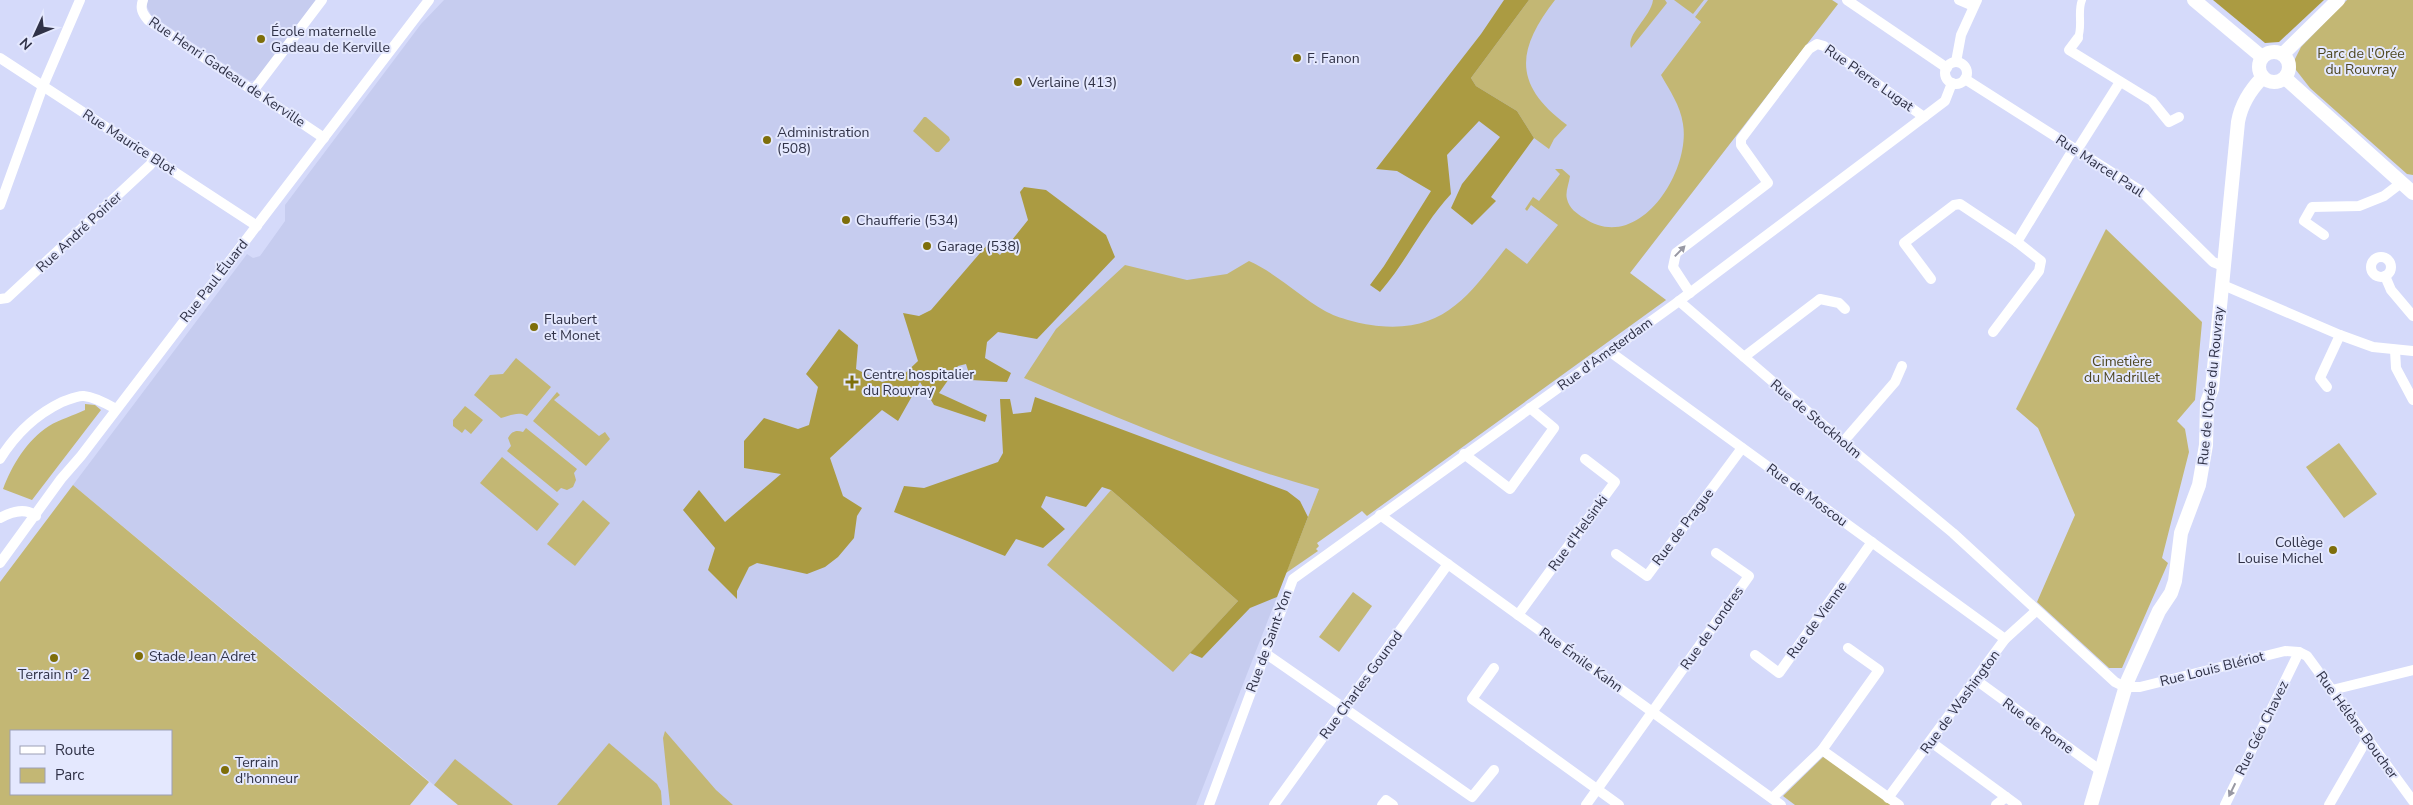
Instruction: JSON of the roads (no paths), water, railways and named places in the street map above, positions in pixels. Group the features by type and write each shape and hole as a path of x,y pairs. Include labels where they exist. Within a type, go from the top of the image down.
{"street":[{"path":"0,205 43,86 80,0"},
{"name":"Rue Henri Gadeau de Kerville","path":"143,0 141,6 142,14 148,20 324,138"},
{"path":"253,91 322,0"},
{"name":"Rue Paul Éluard","path":"0,563 36,516 64,474 116,410 258,226 429,0"},
{"path":"1846,0 1952,65 1965,67 1967,73 1965,79 1961,83 1952,84"},
{"path":"1952,84 1947,78 1961,35 1975,3 1959,0"},
{"path":"2082,0 2079,8 2081,32 2069,50 2152,101 2169,122 2179,117"},
{"path":"2194,0 2262,57"},
{"path":"2283,54 2338,0"},
{"name":"Rue Pierre Lugat","path":"1690,293 1673,267 1676,253 1768,182 1741,145 1741,139 1809,49 1817,44 1824,46 1924,117"},
{"path":"2262,57 2274,52 2283,54"},
{"path":"2283,54 2289,67 2285,78"},
{"path":"2262,57 2259,67 2263,77 2274,82 2285,78"},
{"name":"Rue Maurice Blot","path":"0,58 258,226"},
{"name":"Rue de l'Orée du Rouvray","path":"2125,687 2159,611 2171,592 2175,580 2181,533 2200,485 2206,445 2207,402 2212,389 2239,118 2254,87 2263,77"},
{"path":"2285,78 2413,193"},
{"name":"Rue Marcel Paul","path":"1965,79 2141,191 2213,262 2223,266"},
{"path":"2017,242 2075,149 2120,82"},
{"path":"1679,301 1945,101 1952,84"},
{"name":"Rue André Poirier","path":"0,299 7,298 150,165 154,159"},
{"path":"2324,235 2304,221 2312,208 2359,206 2384,196 2401,183"},
{"path":"1931,278 1904,243 1954,205 1960,204 2034,253 2041,261 2039,271 1993,332"},
{"path":"2385,276 2391,290 2413,316"},
{"path":"2223,285 2340,335 2373,347 2413,351"},
{"path":"1744,357 1820,299 1839,303 1845,309"},
{"name":"Rue de Stockholm","path":"1679,301 1843,442 1953,533 2115,682 2125,687"},
{"name":"Rue d'Amsterdam","path":"1380,515 1679,301"},
{"path":"2327,387 2320,378 2340,335"},
{"path":"2395,350 2396,368 2413,400"},
{"name":"Rue de Moscou","path":"1609,351 2005,639"},
{"path":"1843,442 1895,382 1902,366"},
{"path":"0,459 12,440 24,427 47,409 67,400 83,396 99,400 116,410"},
{"path":"1464,454 1510,489 1554,428 1530,408"},
{"name":"Rue de Prague","path":"1616,554 1647,576 1742,448"},
{"name":"Rue d'Helsinki","path":"1518,615 1615,482 1585,459"},
{"path":"0,518 21,511 30,511 36,516"},
{"name":"Rue Émile Kahn","path":"1380,515 1781,805"},
{"name":"Rue de Saint-Yon","path":"1209,805 1293,579 1380,515"},
{"name":"Rue de Vienne","path":"1754,654 1779,673 1872,542"},
{"name":"Rue de Londres","path":"1652,712 1749,576 1716,553"},
{"name":"Rue Charles Gounod","path":"1274,805 1448,564"},
{"name":"Rue de Washington","path":"1888,798 2005,639 2036,611"},
{"path":"1772,798 1822,750 1879,670 1848,648"},
{"name":"Rue Louis Blériot","path":"2125,687 2140,687 2285,651 2299,652"},
{"name":"Rue Hélène Boucher","path":"2299,652 2307,656 2413,801"},
{"name":"Rue Géo Chavez","path":"2225,805 2299,652"},
{"path":"1265,653 1472,797 1494,770"},
{"path":"1494,668 1472,699 1620,805"},
{"path":"2332,690 2413,670"},
{"name":"Rue de Rome","path":"1976,680 2101,771"},
{"path":"2091,805 2125,687"},
{"path":"1586,805 1652,712"},
{"path":"2329,805 2367,738"},
{"path":"1931,742 2017,805"},
{"path":"1822,750 1899,805"},
{"path":"1996,805 2006,797"},
{"path":"1382,805 1386,800 1393,805"}],"place":[{"name":"École maternelle Gadeau de Kerville","path":"261,39"},
{"name":"F. Fanon","path":"1297,58"},
{"name":"Verlaine (413)","path":"1018,82"},
{"name":"Administration (508)","path":"767,140"},
{"name":"Chaufferie (534)","path":"846,220"},
{"name":"Garage (538)","path":"927,246"},
{"name":"Flaubert et Monet","path":"534,327"},
{"name":"Centre hospitalier du Rouvray","path":"852,382"},
{"name":"Collège Louise Michel","path":"2333,550"},
{"name":"Stade Jean Adret","path":"139,656"},
{"name":"Terrain n° 2","path":"54,658"},
{"name":"Terrain d'honneur","path":"225,770"}],"park label":[{"name":"Parc de l'Orée du Rouvray","path":"2361,62"},
{"name":"Cimetière du Madrillet","path":"2122,370"}]}
